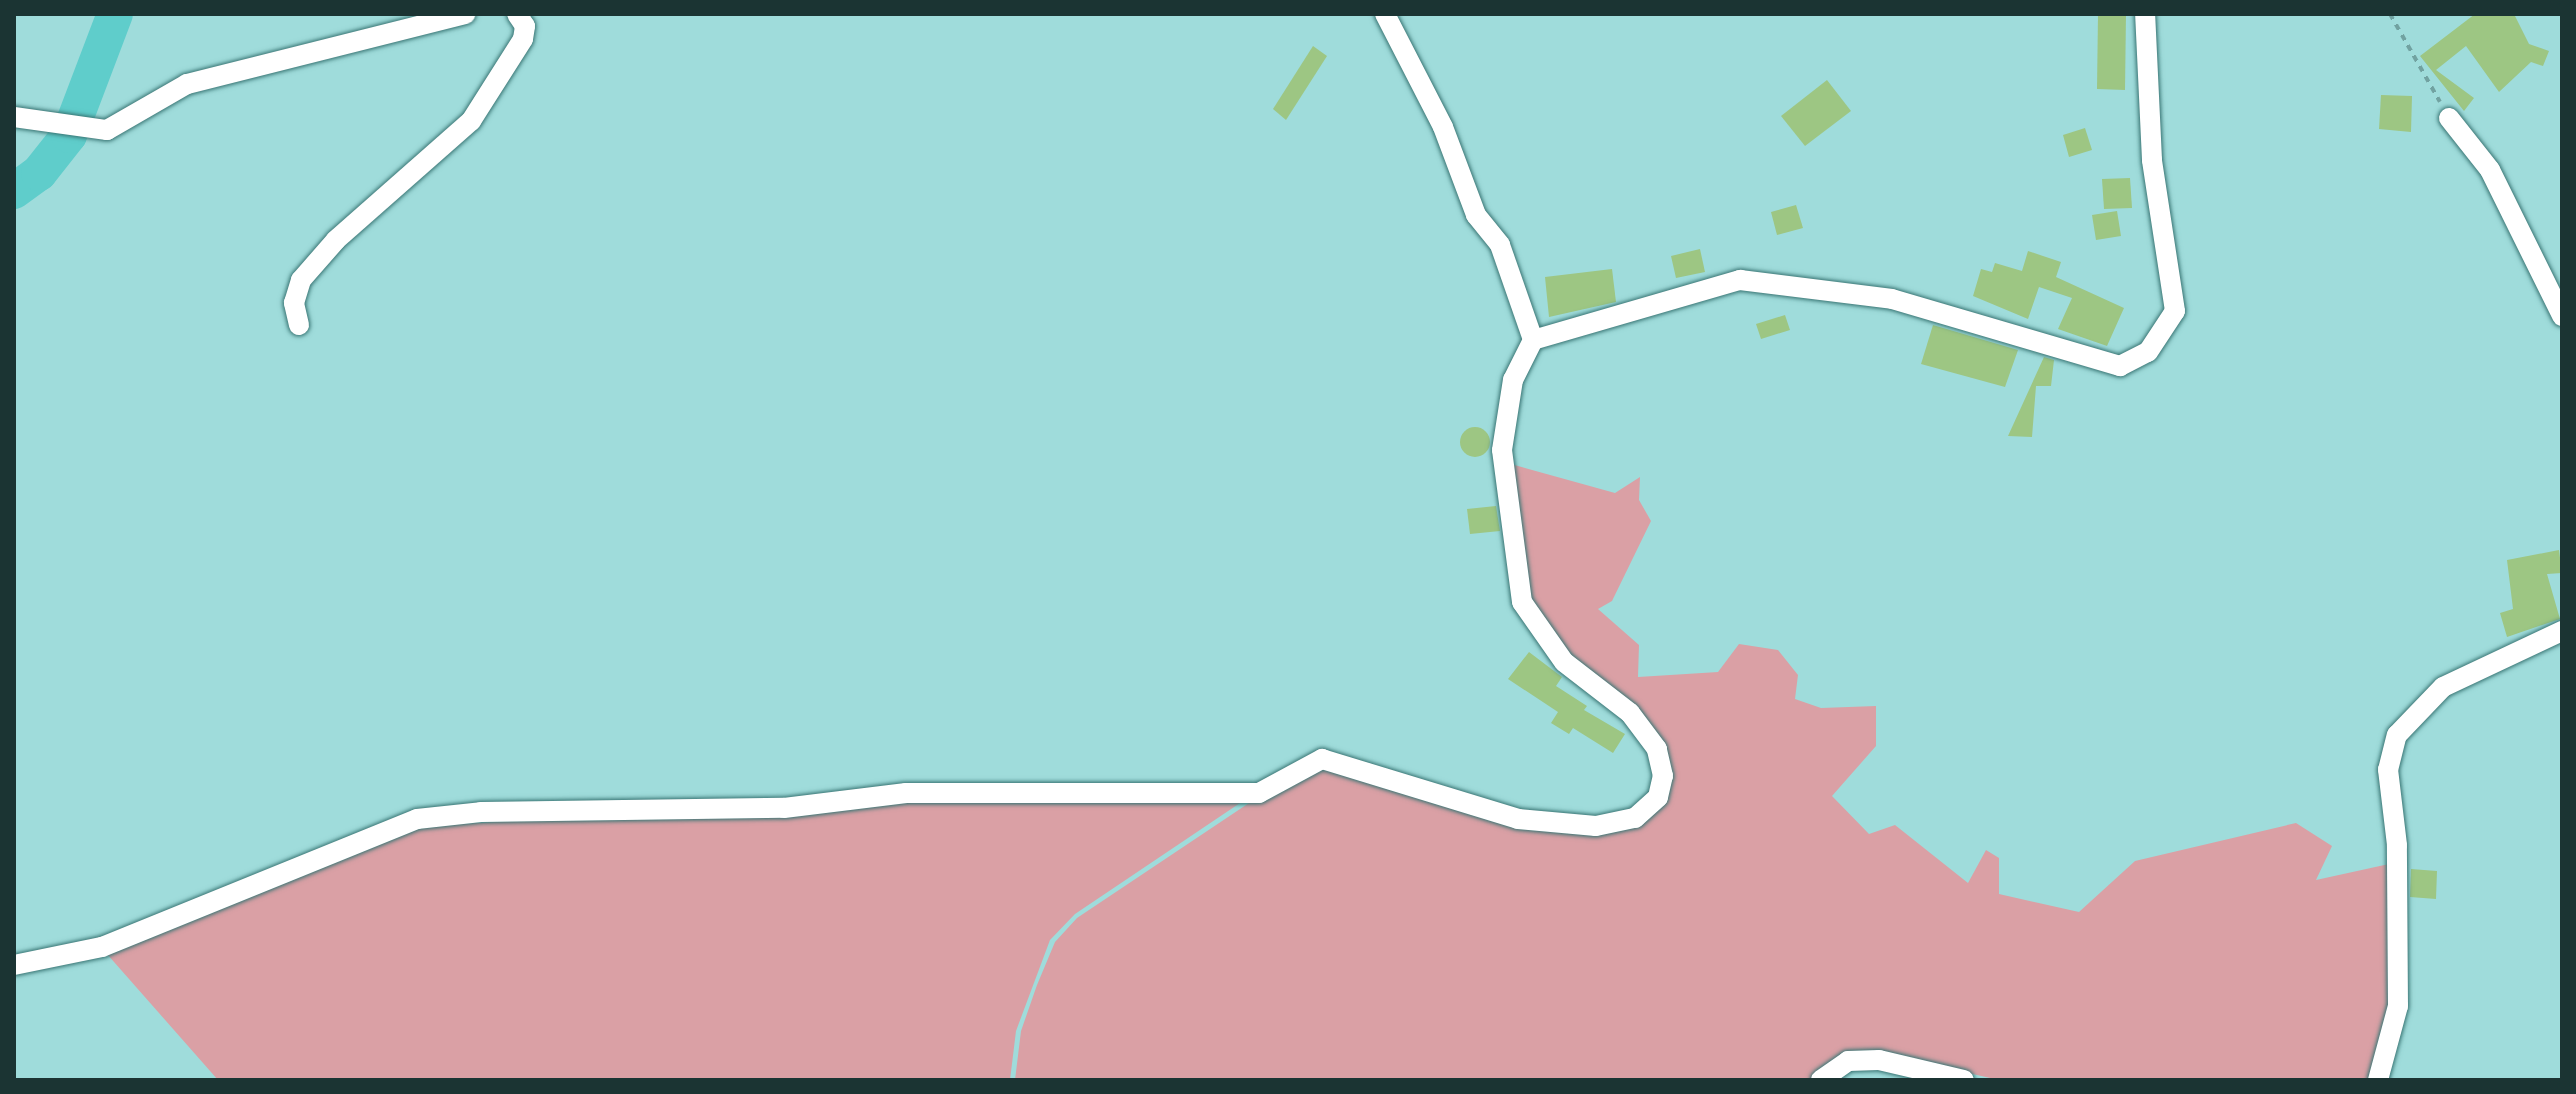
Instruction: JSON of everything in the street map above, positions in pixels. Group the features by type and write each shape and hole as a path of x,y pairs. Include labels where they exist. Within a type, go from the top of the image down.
{"street":[{"path":"15,117 107,130 187,84 465,14"},
{"path":"299,325 294,303 301,280 336,240 471,121 523,39 525,26 517,14"},
{"path":"14,965 102,947 417,819 481,812 784,808 906,793 1259,793 1322,759 1518,819 1596,826 1635,818 1658,797 1663,776 1657,749 1630,713 1564,662 1522,602 1502,450 1513,380 1533,340 1500,245 1476,215 1443,127 1385,14"},
{"path":"1533,340 1740,280 1892,299 2120,366 2148,352 2175,311 2152,160 2145,14"},
{"path":"2449,118 2490,170 2562,316"},
{"path":"2378,1080 2398,1006 2397,845 2388,770 2397,735 2443,687 2562,631"},
{"path":"1821,1080 1848,1061 1879,1060 1964,1080"}],"path":[{"path":"2390,14 2449,118"}],"shaded area":[{"path":"1511,464 1615,493 1640,477 1639,500 1651,521 1612,601 1598,609 1639,645 1638,677 1718,672 1739,644 1778,650 1798,675 1795,699 1821,708 1876,706 1876,746 1832,796 1869,834 1895,825 1968,883 1986,850 1999,858 1999,894 2079,912 2135,861 2296,823 2332,846 2316,880 2389,864 2390,1006 2370,1080 1999,1080 1880,1053 1812,1080 1015,1080 1021,1031 1037,985 1055,942 1077,918 1252,801 1323,768 1516,826 1639,825 1671,775 1568,657 1529,599"},
{"path":"906,800 1243,801 1075,914 1050,940 1016,1031 1010,1080 218,1080 107,954 419,826"}],"building":[{"path":"2098,14 2126,14 2125,90 2097,89"},
{"path":"2475,14 2514,14 2529,44 2549,51 2543,66 2531,62 2499,92 2466,46 2436,70 2474,98 2464,111 2420,56"},
{"path":"1313,46 1327,56 1286,120 1273,109"},
{"path":"1827,80 1851,111 1805,146 1781,116"},
{"path":"2381,95 2412,96 2411,132 2379,129"},
{"path":"2085,128 2092,150 2069,157 2063,135"},
{"path":"2130,178 2132,208 2104,209 2102,179"},
{"path":"1796,205 1803,228 1777,235 1771,212"},
{"path":"2117,211 2121,236 2096,240 2092,215"},
{"path":"1700,249 1705,272 1676,278 1671,256"},
{"path":"2028,251 2061,262 2056,277 2124,308 2107,346 2058,329 2072,298 2039,287 2028,319 1973,296 1981,269 1992,272 1995,263 2022,271"},
{"path":"1612,269 1616,302 1549,317 1545,277"},
{"path":"1785,315 1790,330 1761,339 1756,324"},
{"path":"1933,325 2018,350 2005,387 1921,364"},
{"path":"2044,357 2054,360 2051,386 2036,386 2032,437 2008,436"},
{"path":"1475,427 1486,431 1490,442 1486,453 1475,457 1464,453 1460,442 1464,431"},
{"path":"1496,506 1500,531 1470,534 1467,509"},
{"path":"2559,550 2562,573 2547,574 2560,619 2507,637 2500,613 2513,609 2507,560"},
{"path":"1529,652 1562,677 1556,686 1587,706 1584,710 1625,734 1613,753 1573,728 1569,734 1551,723 1558,712 1508,679"},
{"path":"2411,869 2437,871 2436,899 2410,897"}],"waterway":[{"path":"14,191 39,173 69,135 115,14"}]}
